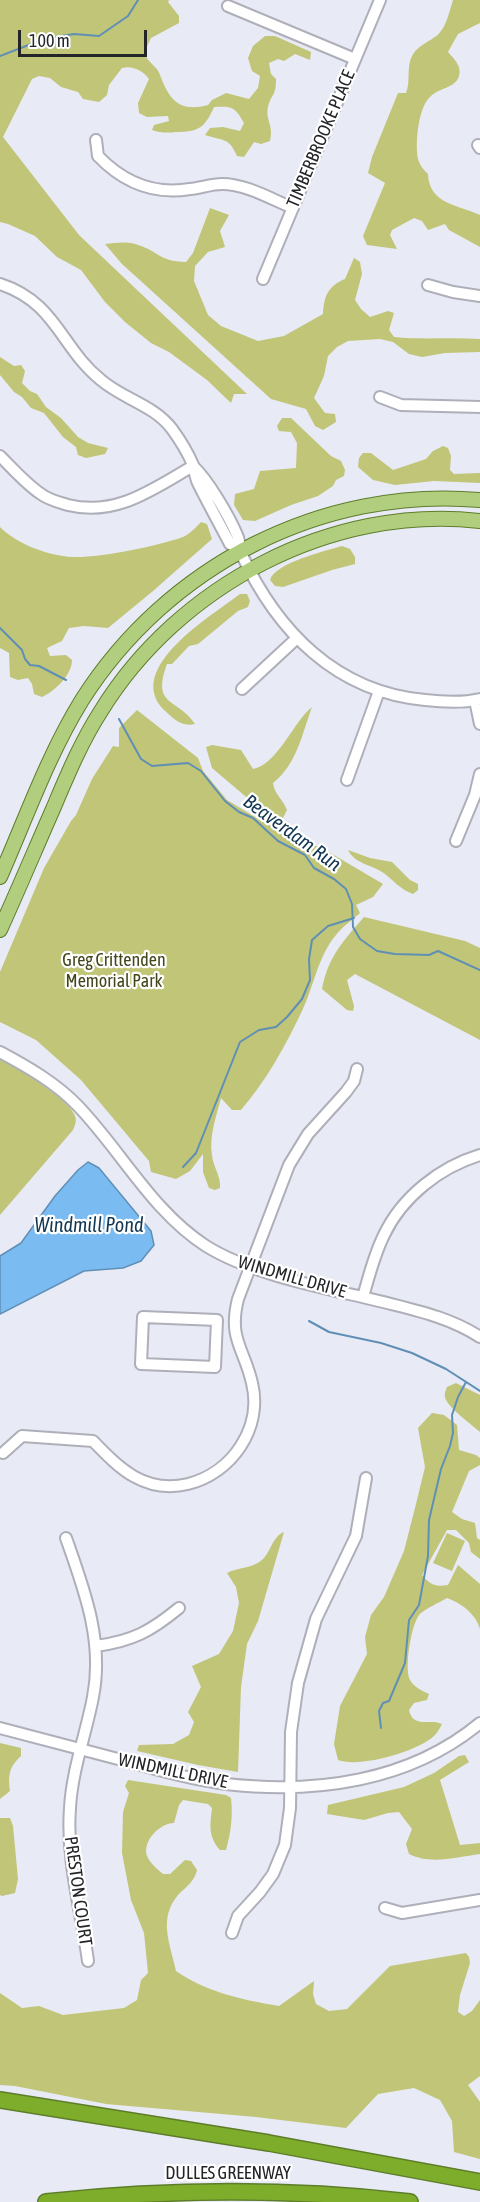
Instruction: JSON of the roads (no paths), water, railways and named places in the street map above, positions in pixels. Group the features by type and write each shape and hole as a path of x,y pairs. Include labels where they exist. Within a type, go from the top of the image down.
{"highway":[{"path":"0,2100 269,2143 480,2182"},
{"name":"DULLES GREENWAY","path":"46,2202 145,2193 253,2191 356,2196 410,2202"}],"main road":[{"path":"0,877 64,732 83,699 123,645 161,607 198,577 240,550 292,527 354,508 441,498 480,500"},
{"path":"0,930 83,743 109,699 139,660 176,622 219,589 250,570 327,537 375,526 424,520 480,521"}],"street":[{"name":"TIMBERBROOKE PLACE","path":"263,279 380,0"},
{"path":"228,6 355,60"},
{"path":"96,140 98,156 114,171 136,184 156,190 177,191 210,185 236,186 292,208"},
{"path":"0,284 26,296 45,312 89,370 103,382 148,408 172,429 193,466 203,475 238,537 240,550 250,570 279,615 310,651 338,672 379,691 396,696 433,701 478,699 480,724"},
{"path":"428,285 480,296"},
{"path":"380,397 401,405 480,407"},
{"path":"0,456 41,494 57,502 93,508 125,503 193,466"},
{"path":"242,689 297,638"},
{"path":"347,780 379,691"},
{"path":"456,841 476,795 480,774"},
{"name":"WINDMILL DRIVE","path":"0,1052 37,1072 66,1094 115,1149 161,1208 185,1231 207,1247 250,1267 436,1316 480,1337"},
{"path":"3,1453 22,1436 93,1441 123,1470 148,1482 165,1485 182,1485 199,1480 216,1472 232,1458 241,1447 252,1421 254,1407 252,1383 238,1346 234,1320 238,1299 289,1165 309,1134 354,1081 357,1069"},
{"path":"363,1297 384,1234 408,1200 437,1176 464,1160 480,1155"},
{"path":"217,1320 215,1366 141,1364 142,1317 234,1320"},
{"path":"232,1933 238,1916 273,1874 288,1834 291,1732 294,1704 304,1657 316,1619 356,1536 366,1478"},
{"name":"PRESTON COURT","path":"66,1538 90,1611 96,1646 93,1696 72,1784 69,1833 88,1961"},
{"path":"96,1646 141,1635 179,1608"},
{"name":"WINDMILL DRIVE","path":"0,1728 206,1780 290,1786 344,1782 389,1773 433,1755 454,1743 480,1723"},
{"path":"385,1908 402,1913 480,1900"}],"water":[{"name":"Windmill Pond","path":"88,1162 99,1168 151,1231 154,1245 141,1261 123,1268 84,1271 0,1314 0,1256 21,1243 55,1196"}],"waterway":[{"name":"Beaverdam Run","path":"0,56 44,39 74,34 99,36 128,16 138,0"},
{"name":"Beaverdam Run","path":"0,628 22,650 30,665 39,666 66,680"},
{"name":"Beaverdam Run","path":"119,719 141,759 152,766 188,763 201,771 225,801 239,812 253,818 278,841 305,855 314,868 346,889 352,904 353,927 360,939 377,951 429,955 438,951 480,970"},
{"path":"183,1167 196,1153 240,1042 259,1030 276,1027 287,1017 302,999 310,980 309,959 312,940 328,926 354,918"},
{"path":"309,1321 329,1332 381,1343 412,1353 446,1369 480,1391"},
{"path":"381,1728 379,1711 383,1703 389,1701 405,1663 409,1620 419,1605 428,1556 429,1520 441,1469 453,1433 452,1415 466,1382"}],"park label":[{"name":"Greg Crittenden Memorial Park","path":"114,970"}]}
